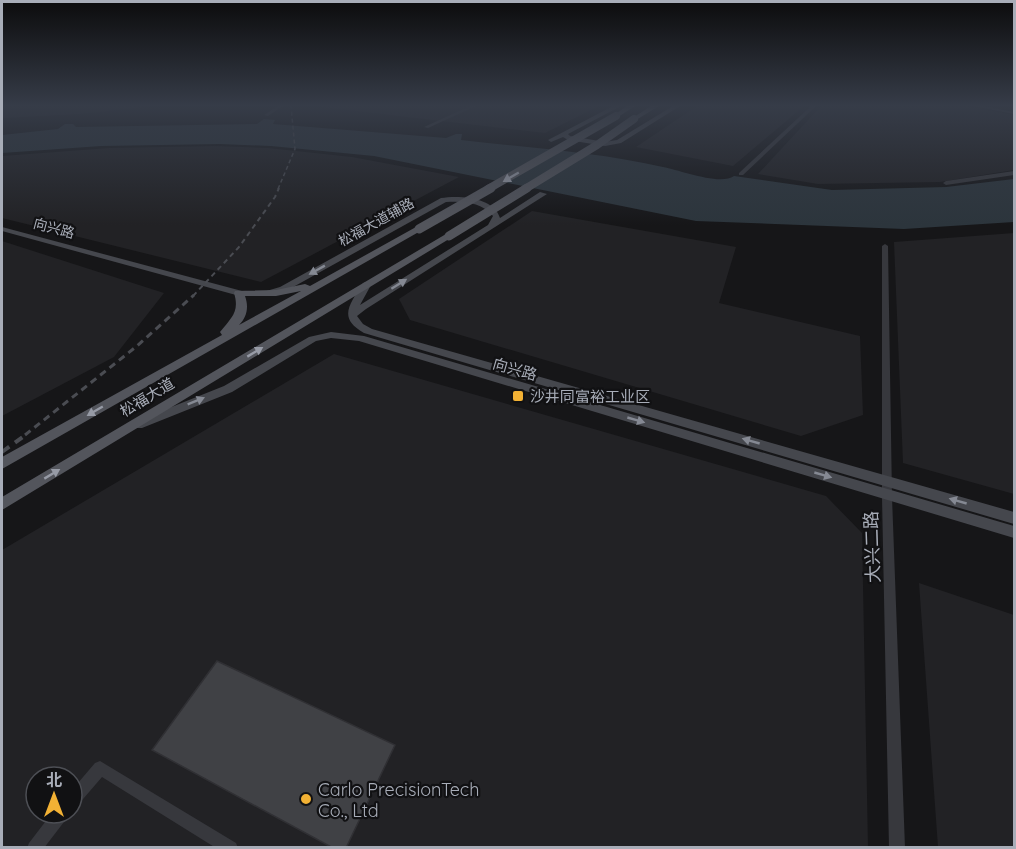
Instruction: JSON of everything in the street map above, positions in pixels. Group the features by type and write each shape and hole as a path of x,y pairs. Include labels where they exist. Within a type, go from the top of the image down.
{"main road":[{"name":"松福大道","path":"2,464 564,146"},
{"name":"松福大道","path":"2,504 596,146"},
{"name":"松福大道","path":"213,344 238,320 243,305 239,293 299,289 330,279"}],"street":[{"path":"741,174 771,146"},
{"path":"946,183 1014,174"},
{"path":"352,318 363,306 543,194"},
{"name":"松福大道辅路","path":"258,293 283,289 438,202 458,199 499,208 523,206"},
{"path":"483,205 495,211 497,216 492,225"},
{"name":"向兴路","path":"2,229 239,293"},
{"name":"大兴二路","path":"885,246 887,494 897,848"},
{"path":"352,318 352,312 366,285"},
{"name":"向兴路","path":"352,318 359,327 368,331 1014,518"},
{"name":"向兴路","path":"123,431 228,389 313,339 340,335 360,338 1014,532"},
{"path":"84,787 100,768 231,848"},
{"path":"34,848 52,825"}],"shaded area":[{"path":"2,146 124,146 101,146 2,153"},
{"path":"216,146 268,148 352,157 459,177 261,282 2,218 2,156 109,148"},
{"path":"261,146 513,146 613,158 710,178 728,179 734,176 832,190 946,187 1014,179 1014,222 904,229 696,221 374,156"},
{"path":"638,146 757,146 733,166 636,147"},
{"path":"784,146 1014,146 1014,170 940,182 818,184 758,174"},
{"path":"532,211 736,247 719,303 860,336 863,415 801,436 410,320 399,299"},
{"path":"1014,233 1014,494 903,463 894,242"},
{"path":"2,241 164,293 114,357 2,416"},
{"path":"334,354 826,496 862,533 868,847 2,848 2,550"},
{"path":"919,583 1014,615 1014,847 938,847"}],"building":[{"name":"Carlo PrecisionTech Co., Ltd","path":"217,661 395,745 346,848 333,848 152,750"}],"railway":[{"path":"278,189 295,146"},
{"path":"194,295 239,247 279,188"},
{"path":"25,435 137,346 194,295"},
{"path":"2,452 27,434"}],"place":[{"name":"沙井同富裕工业区","path":"518,396"},
{"name":"Carlo PrecisionTech Co., Ltd","path":"306,799"}]}
